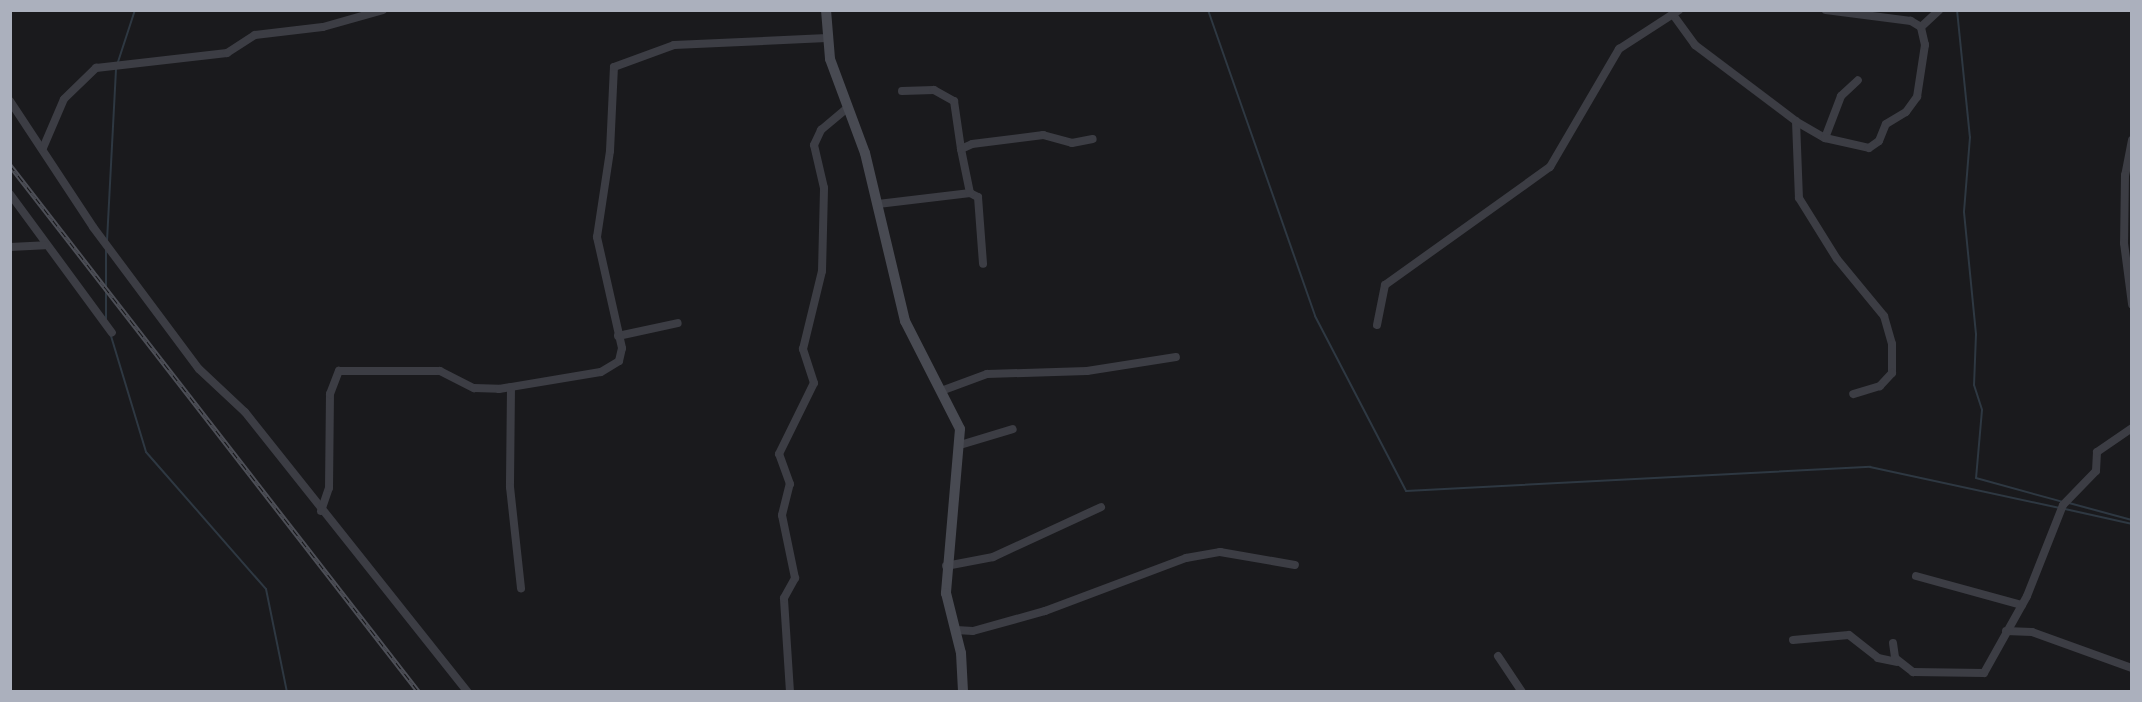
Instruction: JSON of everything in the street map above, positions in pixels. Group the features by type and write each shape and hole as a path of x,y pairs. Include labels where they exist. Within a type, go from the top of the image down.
{"street":[{"path":"44,148 69,92 96,68 227,53 255,35 323,27 383,10"},
{"path":"826,10 827,38 878,204 905,321 960,429 946,566 946,593 957,630 963,692"},
{"path":"1826,10 1909,21 1921,27"},
{"path":"1377,325 1385,285 1550,167 1619,49 1676,13 1695,45 1796,122 1825,138 1869,148 1879,141 1886,124 1906,112 1923,72 1921,27 1939,10"},
{"path":"321,511 328,488 330,394 339,371 440,371 474,388 511,387 610,370 621,356 597,237 610,151 614,67 674,45 827,38"},
{"path":"1825,138 1841,96 1858,80"},
{"path":"902,91 934,90 954,101 970,193"},
{"path":"10,101 44,148 93,227 199,369 244,412 468,692"},
{"path":"790,692 784,600 795,579 782,515 791,487 780,454 814,383 803,349 822,271 824,188 813,146 821,130 847,108"},
{"path":"1796,122 1799,198 1826,244 1884,316 1892,344 1892,373 1880,386 1853,394"},
{"path":"961,149 1043,135 1072,143 1093,139"},
{"path":"2132,140 2125,175 2129,282 2132,304"},
{"path":"878,204 970,193 978,198 984,264"},
{"path":"10,194 45,245 112,333"},
{"path":"10,247 45,245"},
{"path":"618,336 678,323"},
{"path":"941,391 987,374 1087,371 1176,357"},
{"path":"511,387 510,487 521,588"},
{"path":"1793,640 1849,635 1878,658 1897,662 1922,675 1979,675 2022,605 2061,507 2096,471 2097,452 2132,428"},
{"path":"960,445 1013,429"},
{"path":"946,566 993,557 1101,507"},
{"path":"957,630 973,631 1045,611 1186,558 1220,552 1295,565"},
{"path":"1916,576 2022,605"},
{"path":"2006,631 2024,630 2132,668"},
{"path":"1893,643 1897,662"},
{"path":"1498,656 1522,692"}],"waterway":[{"path":"107,241 116,68 135,10"},
{"path":"1208,10 1315,316 1406,491 1870,467 2059,508"},
{"path":"1957,10 1970,137 1964,212 1976,334 1974,385 1982,410 1976,478 2063,502"},
{"path":"106,250 106,319"},
{"path":"111,336 146,452 266,589 287,692"},
{"path":"2069,503 2132,520"},
{"path":"2065,509 2132,524"}],"railway":[{"path":"10,165 419,692"}]}
